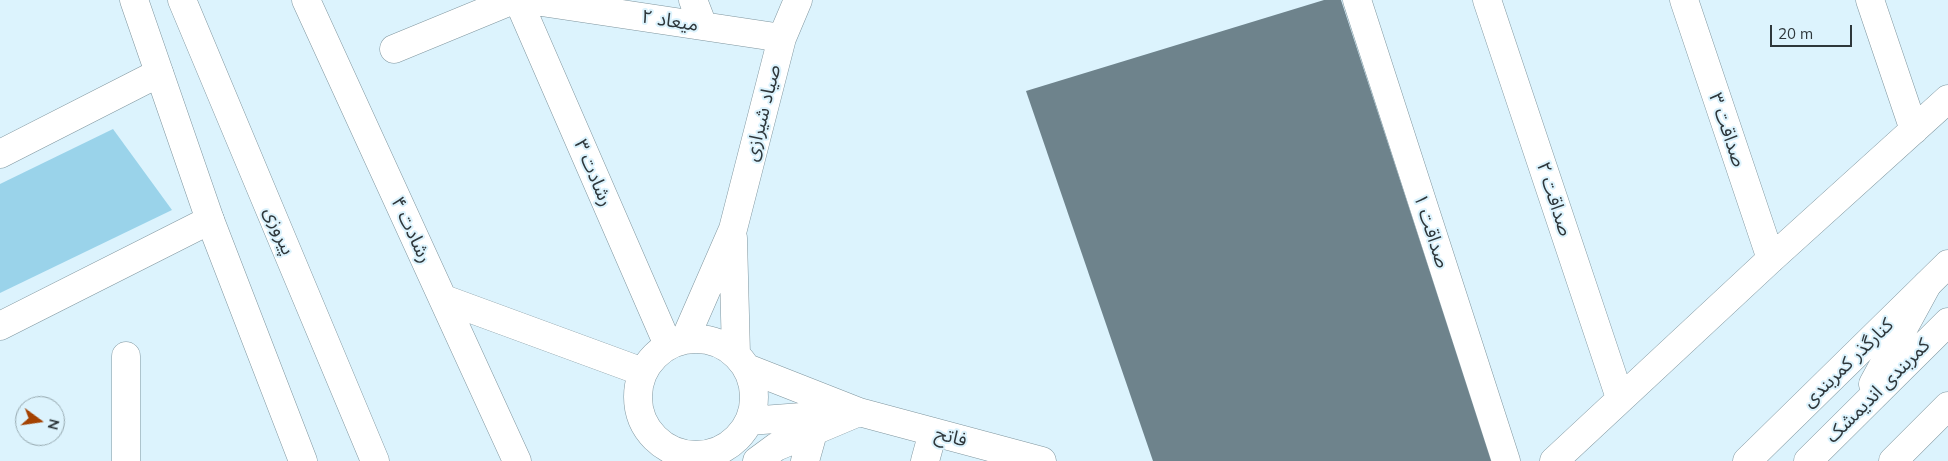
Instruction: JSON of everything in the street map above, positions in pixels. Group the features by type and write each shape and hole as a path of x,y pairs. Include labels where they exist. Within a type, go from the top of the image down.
{"street":[{"path":"134,0 210,220 303,461"},
{"name":"پیروزی","path":"182,0 375,461"},
{"name":"رشادت ۴","path":"306,0 517,461"},
{"path":"394,49 513,0"},
{"name":"رشادت ۳","path":"518,0 676,342"},
{"name":"میعاد ۲","path":"528,0 782,38"},
{"path":"693,0 703,26"},
{"name":"صیاد شیرازی","path":"733,229 782,38 798,0"},
{"name":"صداقت ۱","path":"1357,0 1506,461"},
{"name":"صداقت ۲","path":"1487,0 1620,398"},
{"name":"صداقت ۳","path":"1684,0 1771,259"},
{"path":"1870,0 1914,130"},
{"path":"0,154 159,73"},
{"path":"1554,461 1771,259 1948,99"},
{"path":"0,326 210,220"},
{"path":"676,342 733,229"},
{"path":"733,229 741,361 753,385 754,404 740,440"},
{"name":"کنارگذر کمربندی","path":"1747,461 1948,264"},
{"path":"1858,411 1927,285"},
{"path":"444,299 643,372"},
{"name":"کمربندی اندیمشک","path":"1808,461 1948,322"},
{"path":"703,338 721,343 741,361 859,412 740,440 707,454 670,455 645,425 638,408 638,390 643,372 653,356 676,342 703,338"},
{"path":"126,356 126,461"},
{"path":"1893,461 1948,406"},
{"path":"757,461 776,447 859,412"},
{"name":"فاتح","path":"859,412 1042,461"},
{"path":"805,461 814,430"},
{"path":"925,461 933,432"}],"shaded area":[{"path":"113,129 172,210 0,293 0,184"}],"building":[{"path":"1324,0 1341,0 1492,461 1153,461 1026,91"}]}
